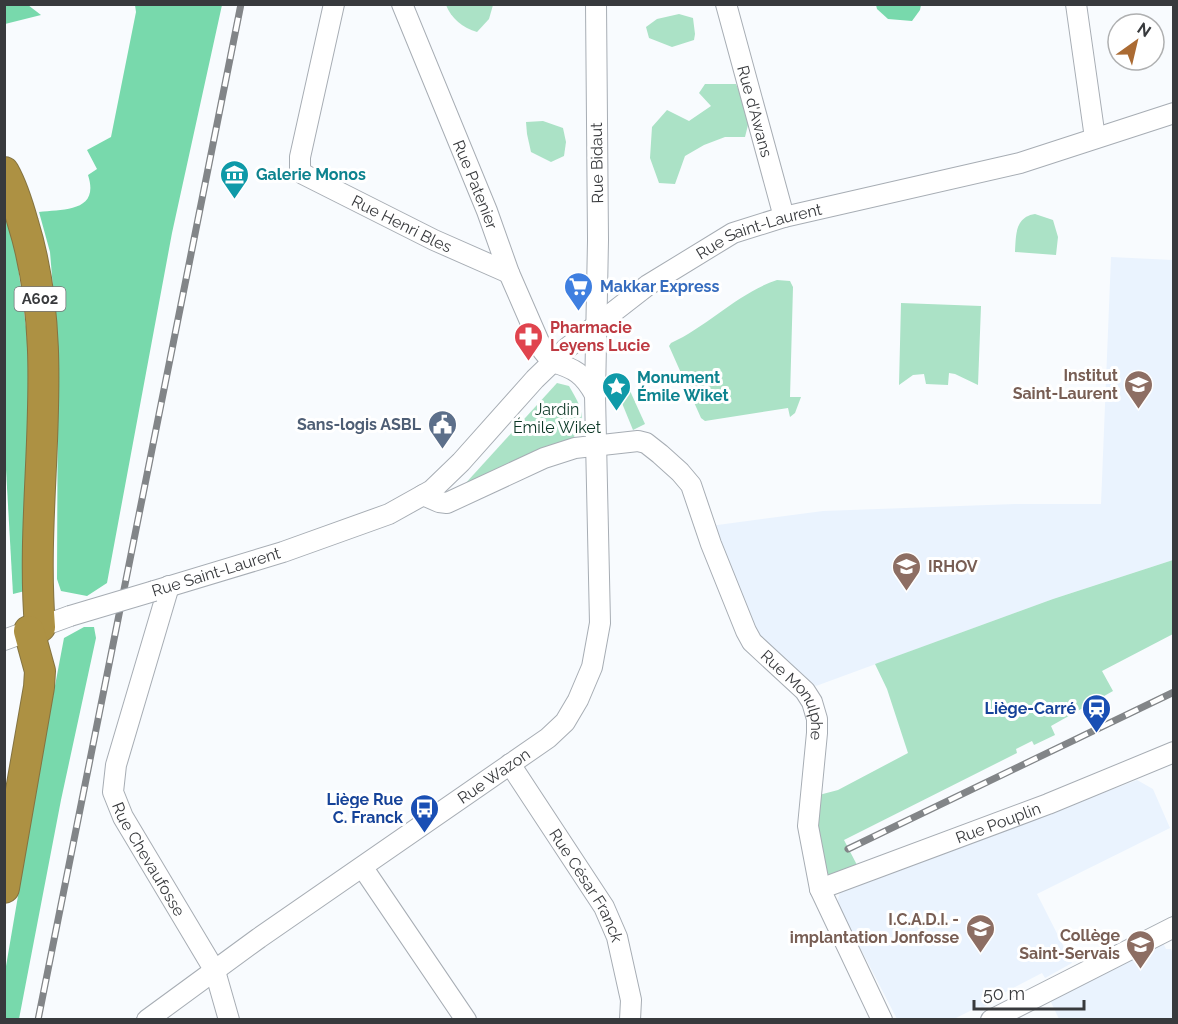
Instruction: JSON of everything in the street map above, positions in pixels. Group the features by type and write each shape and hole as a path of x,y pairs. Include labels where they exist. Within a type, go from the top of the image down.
{"highway":[{"name":"A602","path":"4,172 12,187 32,251 39,287 44,388 37,578 25,632 40,671 39,687 4,888"}],"street":[{"name":"Rue Henri Bles","path":"334,4 300,157 300,168 305,176 434,240 509,273"},
{"name":"Rue Patenier","path":"402,4 483,200 509,273 543,351 552,362"},
{"name":"Rue Bidaut","path":"596,4 598,322"},
{"name":"Rue d'Awans","path":"726,4 784,217"},
{"path":"1076,4 1095,138"},
{"name":"Rue Saint-Laurent","path":"25,632 70,616 283,552 389,514 432,490 461,462 552,362 598,322 648,285 733,233 784,217 1020,163 1173,113"},
{"name":"Rue Wazon","path":"147,1020 259,938 548,738 565,722 578,700 592,667 600,623 595,395 598,322"},
{"path":"552,362 570,367 588,382 595,395"},
{"name":"Rue Monulphe","path":"597,444 638,441 646,443 680,472 691,485 711,544 752,642 805,691 812,702 817,718 817,734 808,826 820,889 882,1020"},
{"path":"423,495 447,503 544,458 597,444"},
{"name":"Rue Chevaufosse","path":"162,588 116,765 113,792 123,818 215,971 229,1020"},
{"name":"Rue Pouplin","path":"820,889 1048,804 1173,752"},
{"name":"Rue César Franck","path":"510,764 604,907 617,937 631,1000 630,1020"},
{"path":"363,868 466,1020"},
{"path":"991,1020 1173,927"}],"shaded area":[{"name":"IRHOV","path":"1111,257 1173,260 1173,560 1053,599 816,686 758,636 710,526 823,511 1015,504 1101,504"},
{"path":"1137,780 1153,789 1170,828 1037,894 1072,963 1045,978 1042,973 994,998 995,1001 982,1008 980,1006 954,1019 897,1019 837,903 840,892"},
{"name":"Collège Saint-Servais","path":"1163,943 1166,949 1171,949 1174,957 1173,1019 1059,1019 1050,1000"}],"green space":[{"path":"876,4 921,5 912,21 888,19 877,9"},
{"path":"4,5 28,5 41,15 5,24"},
{"path":"135,5 222,5 172,233 107,583 87,596 61,591 57,579 58,349 50,252 39,212 69,209 84,202 89,196 88,175 97,169 87,150 111,137 136,12"},
{"path":"446,5 493,5 489,19 477,32 458,22"},
{"path":"679,14 693,18 694,40 672,47 649,38 646,27 657,19"},
{"path":"705,84 736,84 750,117 745,137 725,137 704,145 685,156 675,184 659,183 650,158 652,127 667,110 689,121 711,106 699,93"},
{"path":"543,121 563,128 566,142 564,156 551,162 531,152 527,134 526,122"},
{"path":"4,202 13,228 26,327 32,399 25,591 13,594 4,434"},
{"path":"1035,214 1053,220 1058,237 1056,255 1015,252 1016,233 1020,223 1028,216"},
{"path":"777,280 790,281 793,287 790,397 801,397 795,413 790,417 788,408 705,421 701,418 669,346 749,293"},
{"path":"901,303 981,306 978,385 949,373 948,385 926,384 924,374 913,375 899,385"},
{"path":"626,382 645,424 633,430 615,386"},
{"name":"Jardin Émile Wiket","path":"557,383 569,386 580,408 581,422 575,436 568,443 464,485"},
{"path":"1173,560 1173,634 1102,671 1113,691 1051,726 1055,735 1034,745 1032,741 1016,749 1017,753 844,840 857,865 828,875 816,826 819,795 838,790 908,753 887,689 875,664 1053,599"},
{"path":"84,627 94,627 96,638 61,800 19,1019 5,1020 5,972 64,638"}],"railway":[{"path":"38,1020 241,4"},
{"path":"848,849 1174,692"}],"place":[{"name":"Galerie Monos","path":"235,200"},
{"name":"Makkar Express","path":"579,312"},
{"name":"Pharmacie Leyens Lucie","path":"529,362"},
{"name":"Institut Saint-Laurent","path":"1139,410"},
{"name":"Monument Émile Wiket","path":"616,412"},
{"name":"Sans-logis ASBL","path":"442,450"},
{"name":"IRHOV","path":"907,592"},
{"name":"Liège-Carré","path":"1097,734"},
{"name":"Liège Rue C. Franck","path":"424,834"},
{"name":"I.C.A.D.I. - implantation Jonfosse","path":"980,954"},
{"name":"Collège Saint-Servais","path":"1141,970"}]}
